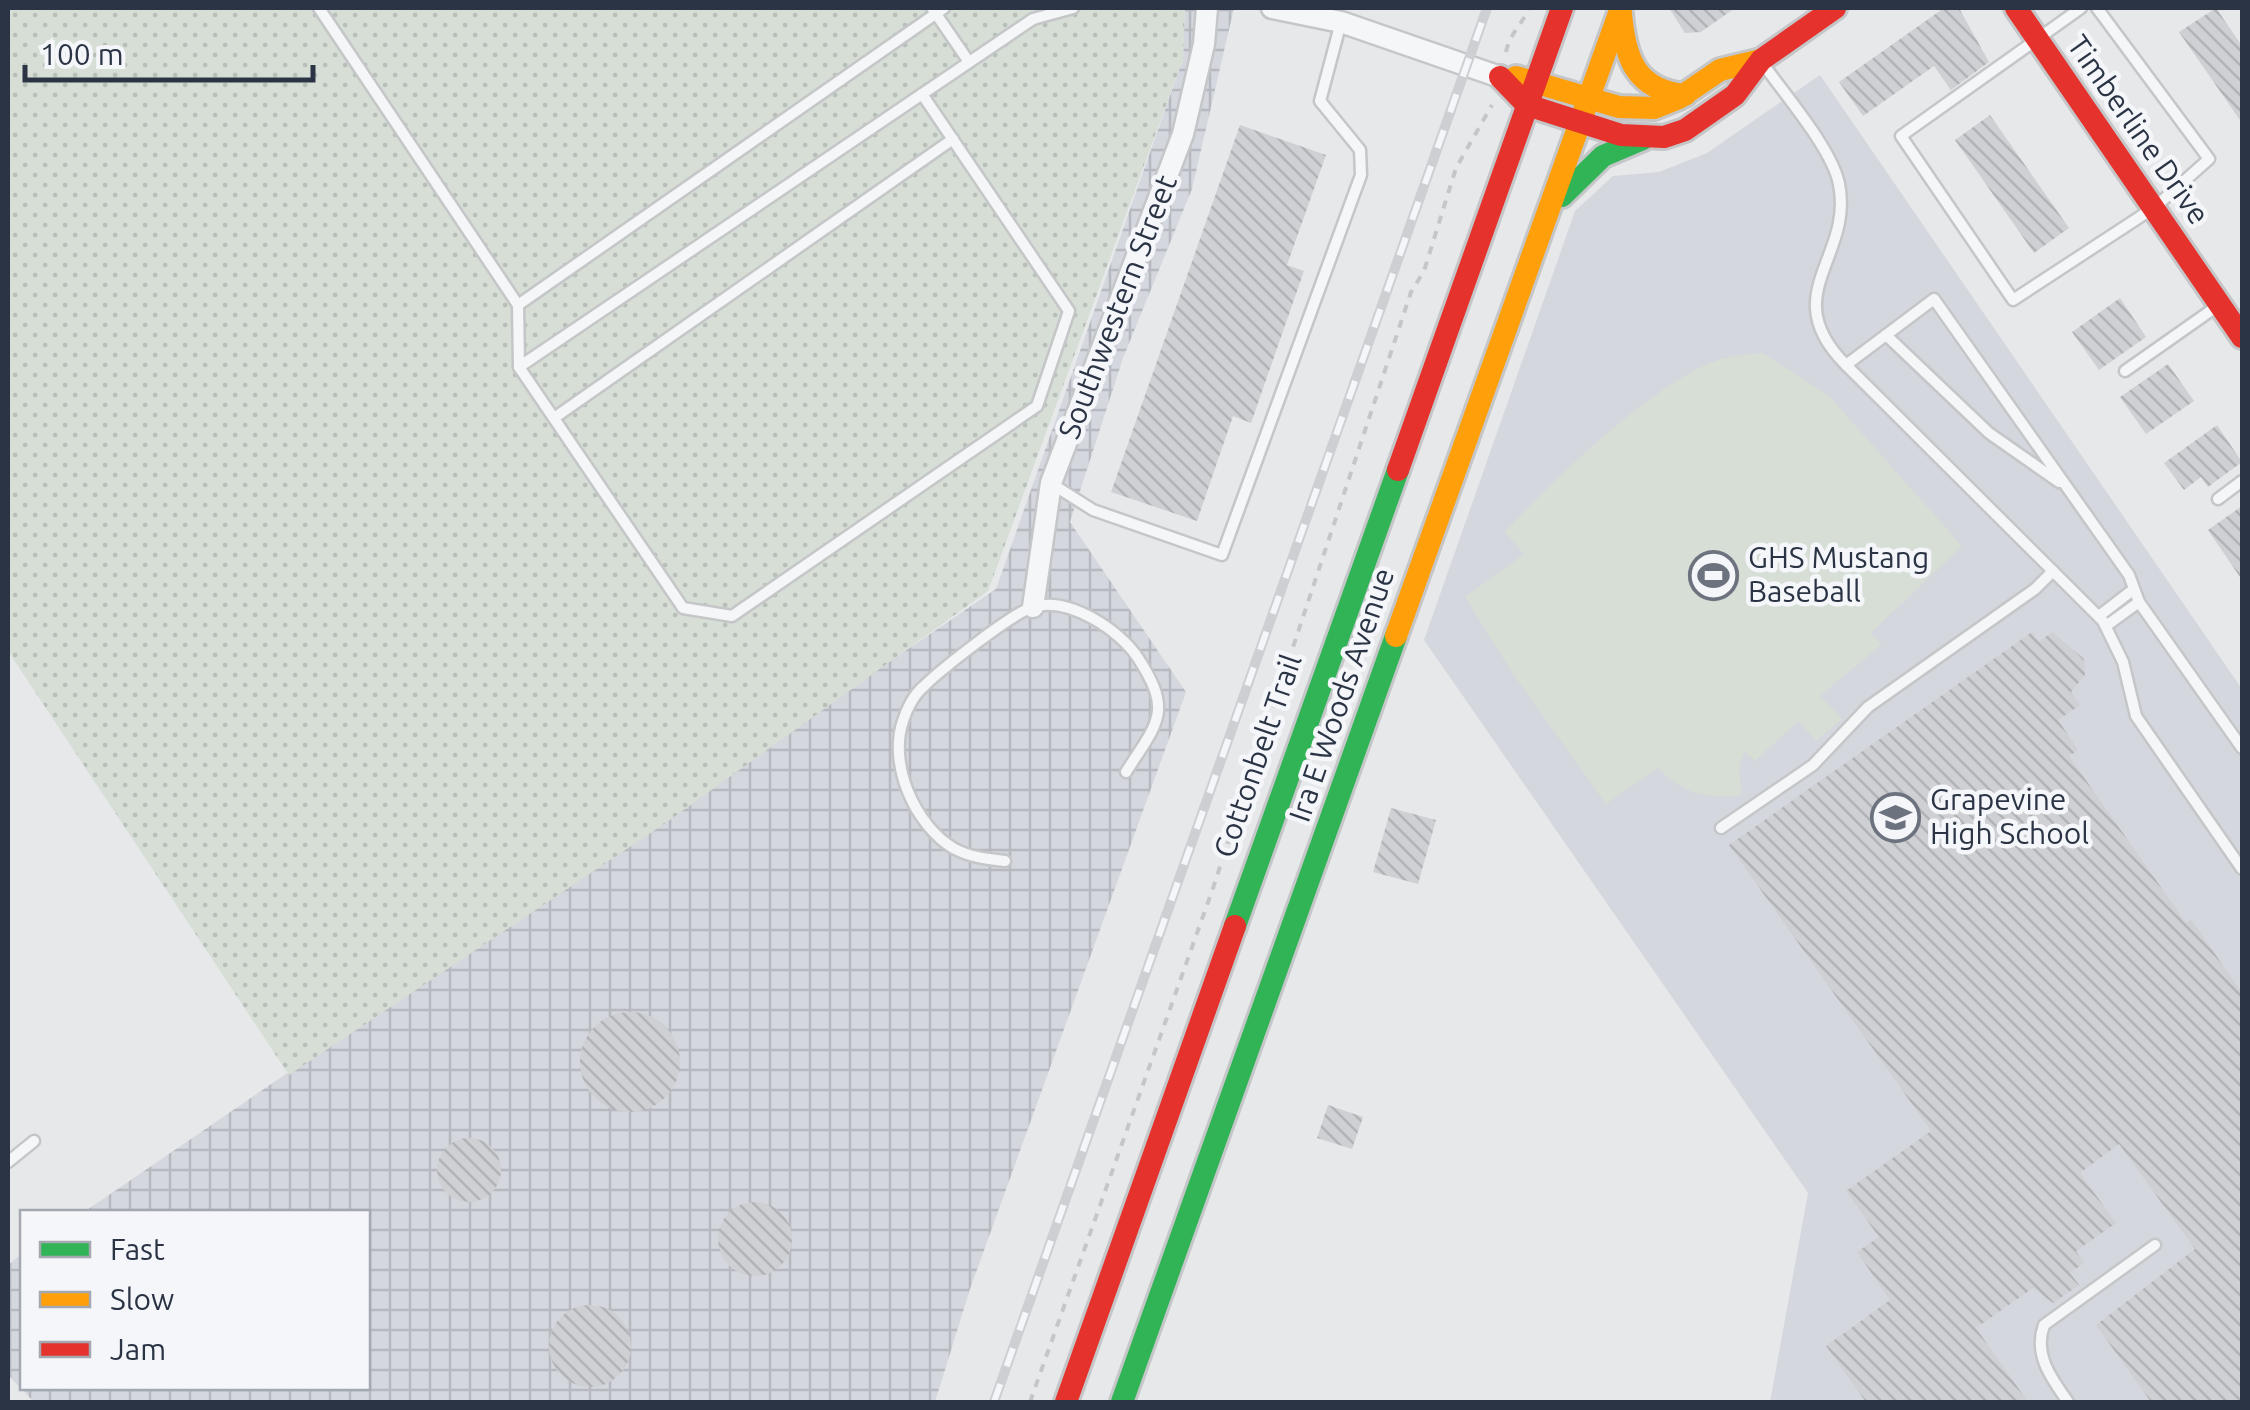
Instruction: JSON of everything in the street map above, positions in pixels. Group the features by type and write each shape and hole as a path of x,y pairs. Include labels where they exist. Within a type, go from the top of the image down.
{"main road":[{"name":"Ira E Woods Avenue","path":"1066,1402 1562,8"},
{"path":"1621,8 1623,44 1633,72 1654,92 1685,95"},
{"name":"Ira E Woods Avenue","path":"1122,1402 1621,8"},
{"path":"1549,210 1603,156 1643,140 1685,130 1707,116 1735,96 1761,60 1835,8"},
{"name":"Timberline Drive","path":"2016,8 2242,337"},
{"path":"1500,76 1536,78 1591,96 1651,109 1685,95 1718,70 1761,60"},
{"path":"1500,76 1527,105 1643,140"}],"street":[{"name":"Southwestern Street","path":"1033,607 1051,483 1183,134 1204,44 1207,8"},
{"path":"1272,8 1340,22 1500,76"}],"lane":[{"path":"319,8 518,305 520,367 683,608 732,616 1037,406 1068,312 922,94"},
{"path":"520,367 1033,19 1074,8"},
{"path":"2081,8 1901,136 2013,300 2155,207 2209,159 2097,8"},
{"path":"518,305 937,9 969,62"},
{"path":"1051,483 1093,510 1222,555 1361,175 1360,150 1320,102 1340,22"},
{"path":"1761,60 1839,183 1838,220 1814,313 1819,333 1846,365 2102,621 2123,662 2136,716 2242,869"},
{"path":"554,418 952,139"},
{"path":"1846,365 1934,299 2129,575 2139,602 2242,748"},
{"path":"2125,371 2220,304"},
{"path":"1886,335 1989,433 2068,488"},
{"path":"2218,499 2242,481"},
{"path":"1721,828 1813,765 1868,707 2035,590 2054,571"},
{"path":"2102,621 2134,590"},
{"path":"2102,621 2139,602"},
{"path":"1004,862 951,847 925,822 901,771 901,724 918,691 1033,607 1069,609 1097,621 1132,649 1158,688 1161,717 1126,772"},
{"path":"8,1162 34,1141"},
{"path":"2068,1402 2041,1354 2044,1326 2155,1245"}],"path":[{"name":"Cottonbelt Trail","path":"1030,1402 1212,891 1456,168 1491,114 1510,34 1523,24 1529,8"}],"shaded area":[{"path":"8,8 1185,8 1183,59 988,591 667,822 289,1075 8,651"},
{"path":"1185,8 1234,8 1192,189 1123,358 1070,522 1186,692 970,1289 935,1402 34,1402 22,1390 370,1390 370,1210 87,1210 996,589 1183,59"},
{"name":"Grapevine High School","path":"1820,75 2242,689 2242,1402 1770,1402 1808,1193 1424,640 1575,211 1613,176 1659,172 1707,153"},
{"name":"GHS Mustang Baseball","path":"1763,353 1829,396 1962,546 1871,633 1882,644 1820,696 1842,719 1816,741 1799,721 1755,761 1744,751 1739,769 1742,795 1696,793 1658,768 1606,804 1513,674 1465,597 1524,554 1505,532 1549,486 1639,407 1699,368 1725,358"},
{"path":"20,1256 20,1387 8,1375 8,1265"}],"building":[{"path":"1669,8 1735,8 1701,32 1685,33"},
{"path":"1944,8 1959,8 1989,62 1951,90 1934,66 1863,116 1839,82"},
{"path":"2216,8 2242,46 2242,123 2179,32"},
{"path":"1990,115 2069,228 2034,253 1955,140"},
{"path":"1240,125 1326,155 1287,265 1304,271 1251,423 1233,416 1197,521 1111,492"},
{"path":"2120,298 2146,337 2099,370 2072,332"},
{"path":"2168,364 2194,401 2146,434 2120,397"},
{"path":"2217,425 2242,462 2208,487 2201,477 2184,490 2164,463"},
{"path":"2242,506 2242,580 2208,530"},
{"name":"Grapevine High School","path":"2032,632 2039,642 2052,632 2084,659 2085,675 2071,692 2080,705 2058,720 2078,750 2069,756 2186,923 2191,919 2242,993 2242,1402 2151,1402 2096,1325 2195,1249 2119,1144 2080,1173 2116,1223 2076,1251 2084,1263 2070,1273 2079,1285 2053,1303 2033,1288 1976,1328 2028,1402 1866,1402 1826,1346 1890,1300 1857,1252 1879,1237 1846,1191 1931,1131 1729,845"},
{"path":"1391,808 1436,820 1418,884 1373,872"},
{"path":"630,1012 649,1016 665,1027 676,1043 680,1062 676,1081 665,1097 649,1108 630,1112 611,1108 595,1097 584,1081 580,1062 584,1043 595,1027 611,1016"},
{"path":"1328,1105 1363,1117 1352,1149 1317,1138"},
{"path":"469,1138 491,1148 501,1170 491,1192 469,1202 447,1192 437,1170 447,1148"},
{"path":"755,1202 781,1213 792,1239 781,1265 755,1276 729,1265 718,1239 729,1213"},
{"path":"590,1305 606,1308 619,1317 628,1330 628,1362 619,1375 606,1384 590,1387 574,1384 561,1375 552,1362 549,1346 552,1330 561,1317 574,1308"}],"railway":[{"path":"994,1402 1487,8"}],"traffic: fast":[{"path":"1562,196 1603,156 1643,139"},
{"path":"1235,926 1398,470"},
{"path":"1122,1402 1396,636"}],"traffic: slow":[{"path":"1396,636 1621,8"},
{"path":"1621,14 1626,45 1636,70 1655,87 1685,95"},
{"path":"1516,77 1619,107 1654,108 1679,98 1720,70 1761,60"}],"traffic: jam":[{"path":"1398,470 1562,8"},
{"path":"1500,77 1527,105 1621,135 1664,137 1685,130 1735,95 1761,60 1835,8"},
{"path":"2016,8 2242,337"},
{"path":"1066,1402 1235,926"}],"place":[{"name":"GHS Mustang Baseball","path":"1713,575"},
{"name":"Grapevine High School","path":"1895,817"}]}
